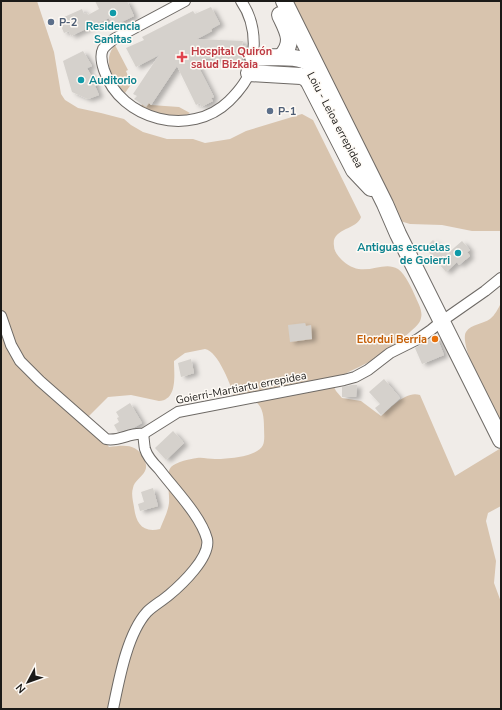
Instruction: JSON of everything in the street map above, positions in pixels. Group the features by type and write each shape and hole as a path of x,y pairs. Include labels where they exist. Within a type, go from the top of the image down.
{"main road":[{"path":"270,75 266,65 287,50 290,40 288,32 273,1"},
{"name":"Loiu - Leioa errepidea","path":"280,1 305,62 323,100 398,234"},
{"name":"Loiu - Leioa errepidea","path":"284,1 501,440"},
{"path":"253,57 293,58 311,65 338,120 353,139"},
{"path":"250,73 301,76 306,78 354,170 371,188"}],"street":[{"path":"185,1 108,43 102,51 103,66 107,78 114,90 127,103 139,111 158,120 186,122 197,119 216,112 238,92 250,73 253,57 254,34 250,17 241,1"},
{"name":"Goierri-Martiartu errepidea","path":"143,434 178,412 355,377 368,370 390,353 418,339 501,278"},
{"path":"1,316 11,345 20,361 40,381 106,439 113,441 135,433 143,434 145,450 171,486 187,504 202,527 207,541 206,551 187,577 170,594 148,612 135,629 120,677 113,709"}],"shaded area":[{"path":"1,1 37,1 54,52 61,94 65,100 78,108 124,119 143,132 167,139 193,139 205,143 230,139 246,131 302,114 313,120 361,217 359,221 336,236 334,240 334,248 338,256 343,261 358,269 386,266 398,269 408,282 419,305 421,313 418,324 391,348 379,357 338,378 334,387 336,391 342,398 361,401 381,416 404,397 415,394 420,395 455,476 501,448 501,506 488,513 486,521 496,561 494,583 501,602 501,709 1,709","holes":["205,349 210,351 224,370 235,400 256,402 260,407 264,420 263,445 260,449 249,455 220,459 197,458 173,465 168,474 169,499 167,513 160,529 149,530 141,526 136,518 132,495 132,490 136,481 146,470 144,459 138,450 130,446 109,447 87,418 108,397 131,395 159,401 165,400 169,396 174,386 174,361 185,353"]},
{"path":"289,1 501,1 501,231 472,231 442,225 410,224 400,221"},
{"path":"115,45 128,70 126,71 128,76 134,80 125,93 112,77 110,70 109,57"},
{"path":"149,103 151,105 179,107 190,113 179,116 166,115 141,106 142,104"},
{"path":"501,303 501,424 471,363 465,339 468,329 490,319 495,314"}],"building":[{"path":"95,1 127,1 134,16 113,26 109,18 71,36 69,31 64,33 61,26 65,24 62,18 82,9 84,14 87,13 88,15 99,9"},
{"name":"Hospital Quirón salud Bizkaia","path":"211,7 220,24 211,29 212,31 197,39 243,41 242,45 246,45 246,51 244,58 242,58 242,62 203,58 197,64 214,97 211,98 213,101 201,107 200,103 196,105 177,66 151,105 149,103 146,107 134,99 137,96 133,94 159,55 136,67 126,48 144,40 142,37 193,11 195,14"},
{"name":"Auditorio","path":"83,51 92,66 87,68 96,85 95,86 99,95 88,99 72,92 63,61"},
{"name":"Antiguas escuelas de Goierri","path":"433,240 447,254 462,241 470,250 467,252 470,256 459,265 457,262 446,272 427,250 431,247 428,245"},
{"path":"305,323 306,326 311,325 312,339 290,342 288,325"},
{"path":"436,335 444,355 422,364 415,348"},
{"path":"191,359 194,373 181,377 178,363"},
{"path":"384,379 400,398 381,415 375,408 380,404 369,392"},
{"path":"357,385 356,397 342,397 342,387"},
{"path":"130,403 142,423 133,428 118,432 114,425 119,422 117,418 119,417 116,412"},
{"path":"173,431 184,443 166,460 155,448"},
{"path":"153,488 158,506 140,511 138,504 144,502 141,492"}],"place":[{"name":"Residencia Sanitas","path":"113,13"},
{"name":"P-2","path":"51,22"},
{"name":"Hospital Quirón salud Bizkaia","path":"182,57"},
{"name":"Auditorio","path":"81,80"},
{"name":"P-1","path":"270,111"},
{"name":"Antiguas escuelas de Goierri","path":"458,253"},
{"name":"Elordui Berria","path":"435,339"}]}
